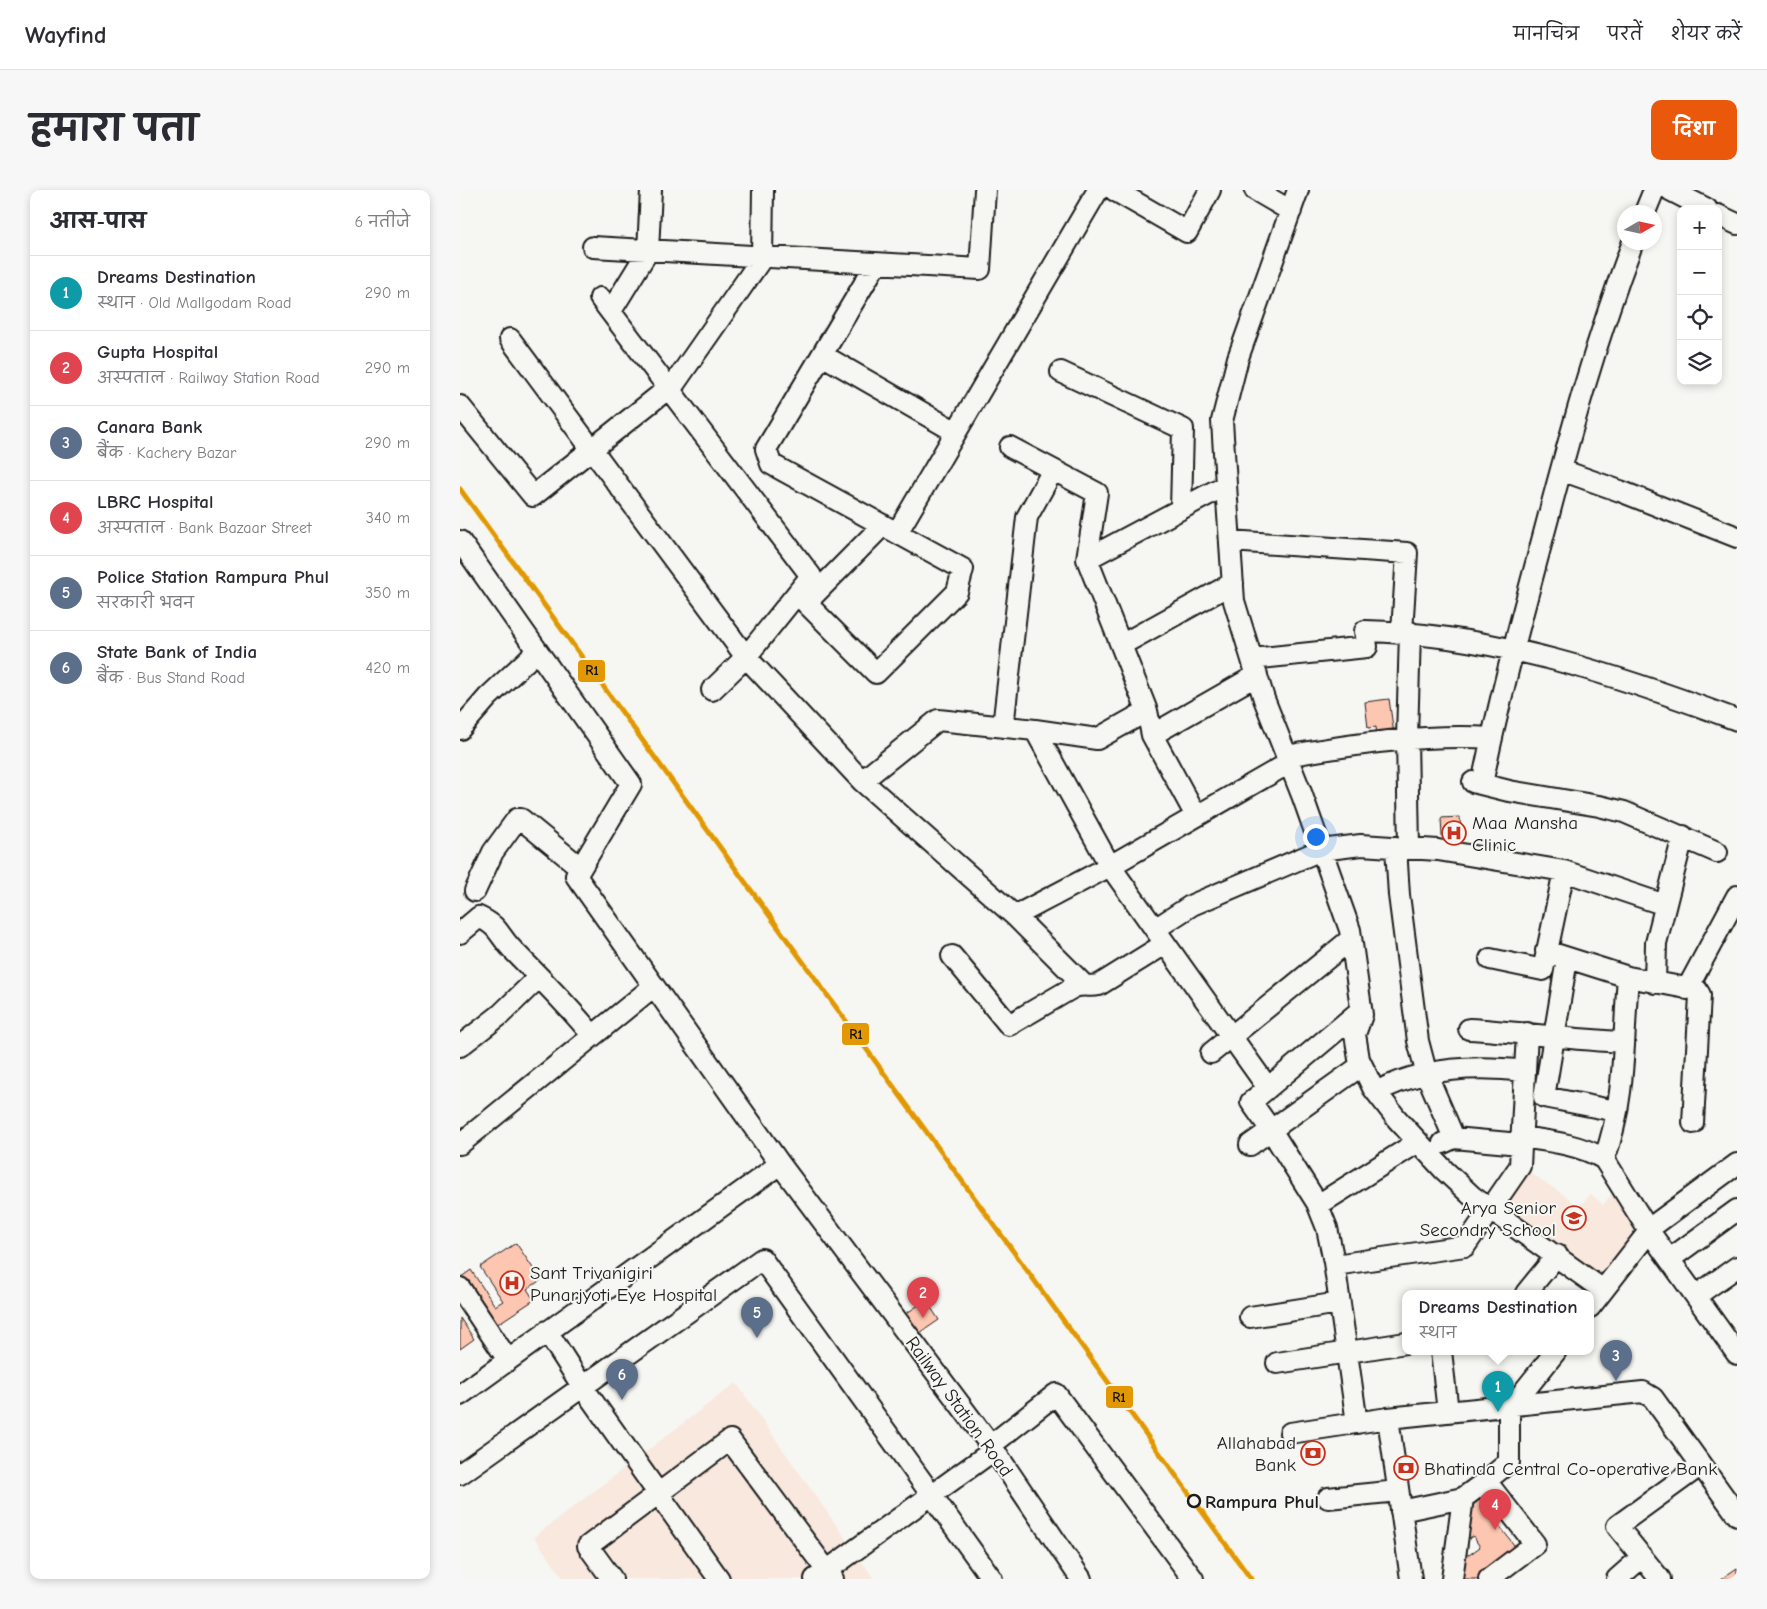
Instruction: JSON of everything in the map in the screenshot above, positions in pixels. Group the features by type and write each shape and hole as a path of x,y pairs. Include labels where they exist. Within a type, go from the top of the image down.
{"street":[{"path":"651,190 648,251 606,304 810,576 746,657 712,690"},
{"path":"460,406 533,496 675,383 762,258 763,190"},
{"path":"593,247 980,269 985,190"},
{"path":"876,264 766,449 771,464 890,529 963,569 957,592 876,673 806,603 890,529 956,432 1098,190"},
{"path":"1114,190 1187,232 1210,190"},
{"path":"1255,190 1291,211"},
{"path":"1298,190 1238,358 1222,421 1234,601 1254,667 1321,850 1351,939 1362,1010 1355,1034 1362,1065 1376,1092 1397,1119 1473,1198 1604,1290"},
{"path":"1648,205 1654,190"},
{"path":"1670,190 1699,205"},
{"path":"1722,217 1737,224"},
{"path":"1630,250 1606,312 1513,649 1492,738 1477,783 1509,791 1624,812 1718,852"},
{"path":"510,339 746,657 862,780 1015,916 1083,984 1090,987 1099,985 1160,936 1192,905 1321,850 1361,845 1438,850 1564,871 1665,905"},
{"path":"822,355 956,432"},
{"path":"1061,372 1183,429 1181,509"},
{"path":"1010,447 1097,494 1087,559 1147,711 1152,735 1196,816"},
{"path":"1003,727 1027,517 1052,470"},
{"path":"1561,470 1737,537"},
{"path":"1087,559 1226,485"},
{"path":"1230,541 1407,553 1407,738 1399,895 1418,1041 1427,1075 1454,1138"},
{"path":"464,556 537,651 631,784 581,868 521,819 516,819 493,852 475,891"},
{"path":"1121,645 1233,583"},
{"path":"1152,735 1254,667 1366,647 1365,632 1406,632 1513,649 1587,667 1737,719"},
{"path":"460,728 488,697 537,651"},
{"path":"862,780 938,720 1098,738 1147,711"},
{"path":"1034,730 1110,866 1268,1088"},
{"path":"1015,916 1110,866 1288,760 1407,738 1453,736 1492,738"},
{"path":"1655,983 1656,943 1683,836"},
{"name":"Railway Station Road","path":"581,868 576,876 780,1164 995,1448 1081,1579"},
{"path":"1544,960 1564,871"},
{"path":"1693,1123 1693,992 1737,896"},
{"path":"460,933 479,917 493,924 506,943 567,1004 592,1035"},
{"path":"1211,1053 1351,939"},
{"path":"952,956 1009,1026 1074,987 1083,984"},
{"path":"1490,959 1567,959 1628,977 1693,992"},
{"path":"1567,959 1544,1097 1616,1111"},
{"path":"460,1046 500,1015 539,977"},
{"path":"1604,1159 1610,1142 1616,1111 1624,1042 1628,977"},
{"path":"460,1144 654,986"},
{"path":"1357,1423 1335,1266 1327,1228 1318,1205 1272,1130 1251,1102 1362,1010"},
{"path":"1469,1029 1527,1033 1554,1038 1624,1042"},
{"path":"1335,1266 1465,1246 1520,1166 1527,1033"},
{"path":"1250,1145 1362,1065"},
{"path":"1376,1092 1427,1075 1468,1068 1525,1071"},
{"path":"1318,1205 1424,1148 1443,1144 1454,1138 1552,1141 1595,1154 1604,1159 1649,1231 1697,1295 1737,1354"},
{"path":"460,1395 780,1164"},
{"path":"1594,1302 1649,1231 1737,1164"},
{"path":"1670,1259 1737,1210"},
{"path":"1529,1290 1557,1256"},
{"path":"460,1474 762,1259 933,1494 992,1579"},
{"path":"1697,1295 1737,1267"},
{"path":"460,1288 508,1360"},
{"path":"1250,1317 1339,1303"},
{"path":"547,1331 582,1386 719,1579"},
{"path":"1277,1364 1402,1344"},
{"path":"1441,1355 1448,1412"},
{"path":"1401,1511 1463,1498 1509,1462 1513,1405 1553,1355"},
{"path":"1290,1433 1388,1418 1643,1392 1653,1398 1737,1515"},
{"path":"612,1579 588,1546 730,1440 825,1576 995,1448 1056,1394 1193,1579"},
{"path":"1388,1418 1411,1579"},
{"path":"995,1448 1093,1579"},
{"path":"1660,1579 1617,1526 1701,1465"},
{"path":"1486,1480 1535,1544 1488,1579"},
{"path":"1328,1498 1398,1490"},
{"path":"1452,1579 1463,1498"},
{"path":"1617,1579 1642,1557"}],"shaded area":[{"name":"Arya Senior Secondry School","path":"1520,1166 1579,1207 1591,1194 1603,1205 1615,1190 1642,1229 1601,1282 1495,1206"},
{"path":"736,1383 874,1579 564,1579 534,1537"}],"building":[{"path":"1389,699 1394,734 1377,736 1376,727 1368,728 1365,702"},
{"path":"1460,817 1461,846 1448,847 1448,836 1442,836 1441,818"},
{"path":"516,1243 541,1280 527,1289 534,1300 490,1329 460,1284 460,1278 471,1270 495,1306 503,1301 480,1267"},
{"path":"926,1300 939,1320 914,1337 901,1317"},
{"path":"460,1318 474,1339 460,1349"},
{"path":"1477,1496 1517,1549 1480,1579 1456,1579 1461,1552 1469,1555 1480,1547 1473,1536 1466,1540 1466,1505"},
{"path":"1737,1568 1737,1579 1721,1579"}],"transit line":[{"name":"R1","path":"460,489 1251,1579"}],"place":[{"name":"Maa Mansha Clinic","path":"1454,833"},
{"name":"Arya Senior Secondry School","path":"1574,1218"},
{"name":"Sant Trivanigiri Punarjyoti Eye Hospital","path":"512,1283"},
{"name":"Gupta Hospital","path":"923,1318"},
{"name":"Police Station Rampura Phul","path":"757,1338"},
{"name":"Canara Bank","path":"1616,1381"},
{"name":"State Bank of India","path":"622,1400"},
{"name":"Dreams Destination","path":"1498,1412"},
{"name":"Allahabad Bank","path":"1313,1453"},
{"name":"Bhatinda Central Co-operative Bank","path":"1406,1468"},
{"name":"Rampura Phul","path":"1194,1501"},
{"name":"LBRC Hospital","path":"1495,1530"}]}
